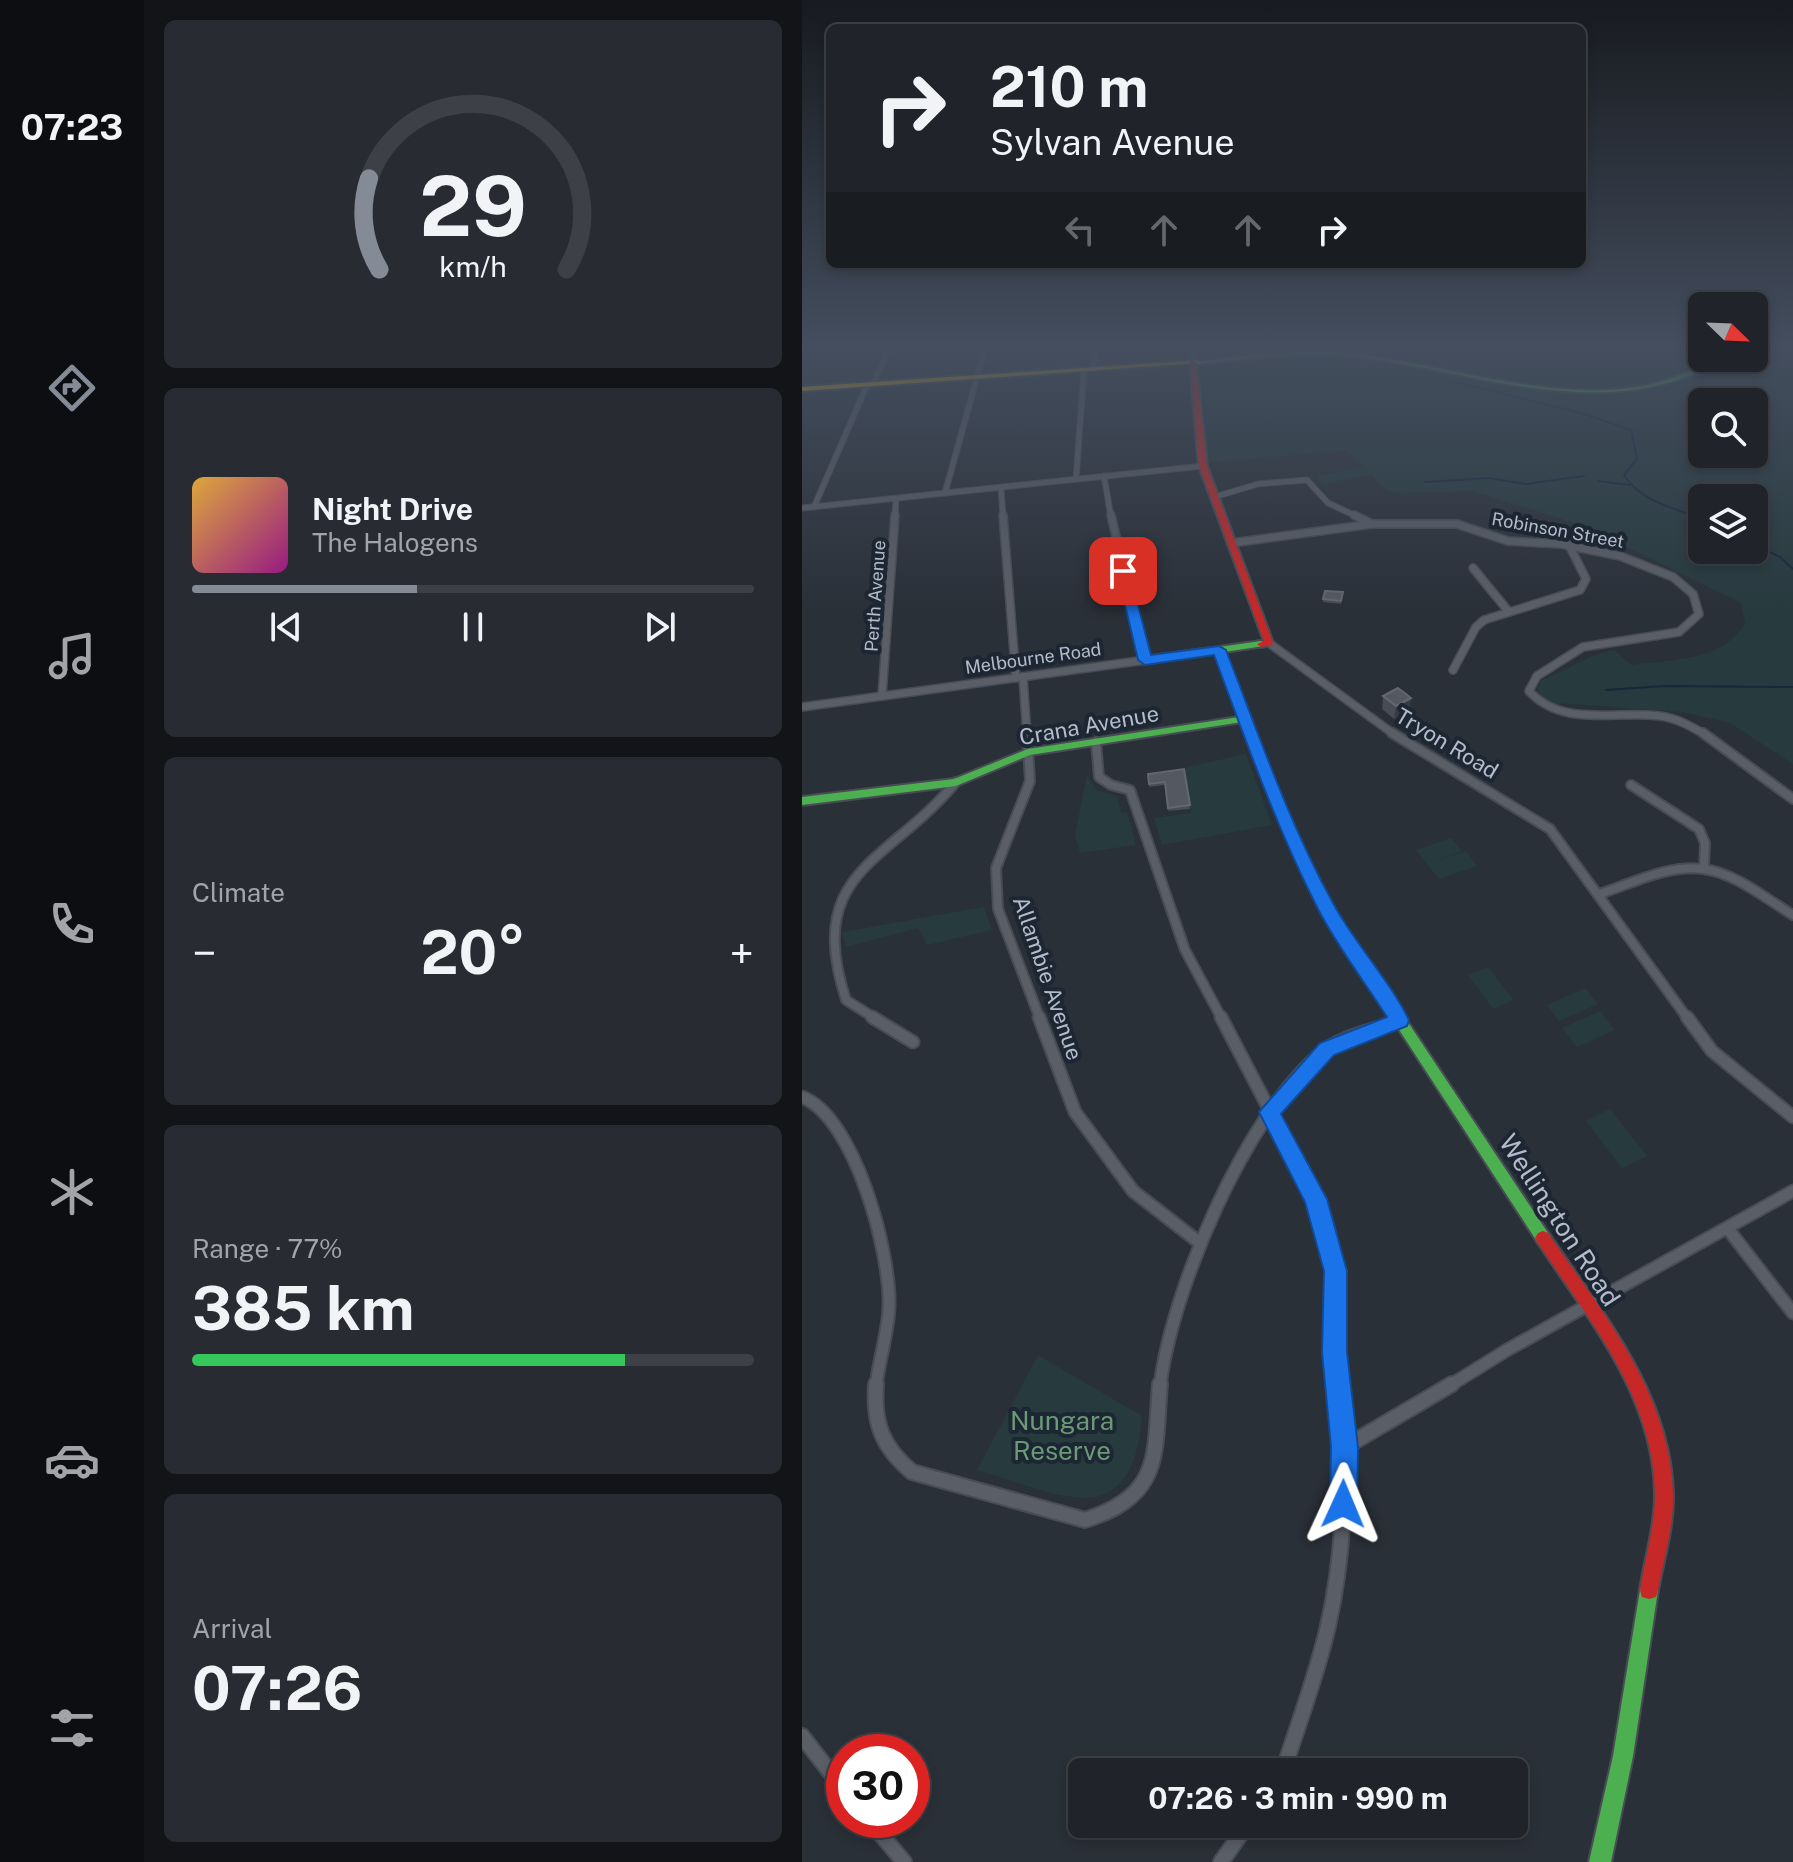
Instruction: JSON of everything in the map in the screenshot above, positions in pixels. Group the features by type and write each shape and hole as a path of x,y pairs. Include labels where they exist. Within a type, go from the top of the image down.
{"street":[{"path":"814,507 847,435"},
{"path":"945,493 961,435"},
{"path":"1079,478 1083,435"},
{"path":"1200,435 1203,466 1269,643"},
{"path":"802,508 1203,466"},
{"path":"1104,476 1116,546 1145,660"},
{"path":"1079,478 1107,492"},
{"path":"1214,497 1258,484 1307,480 1328,503 1372,524"},
{"name":"Allambie Avenue","path":"1001,488 1028,752 1028,791 996,868 998,909 1075,1112 1133,1191 1200,1243"},
{"name":"Perth Avenue","path":"882,696 896,499"},
{"name":"Robinson Street","path":"1231,543 1372,524 1457,524 1508,541 1569,545 1620,556 1673,577 1693,594 1699,614 1679,632 1583,647 1537,676 1529,691 1541,706 1565,713 1665,717 1686,724 1793,799"},
{"path":"1453,670 1476,627 1484,620 1580,590 1585,585 1586,579 1569,545"},
{"path":"1473,568 1509,612"},
{"name":"Melbourne Road","path":"802,707 1269,643"},
{"name":"Tryon Road","path":"1269,643 1386,730 1550,829 1712,1051 1793,1117"},
{"name":"Wellington Road","path":"1219,650 1280,811 1322,900 1590,1306 1649,1403 1659,1437 1664,1495 1623,1756 1600,1862"},
{"name":"Crana Avenue","path":"802,801 956,782 1028,752 1244,719"},
{"path":"1096,742 1099,777 1111,785 1130,790 1134,798 1185,950 1316,1199 1331,1249 1337,1287 1334,1352 1345,1447 1342,1533 1328,1627 1287,1758"},
{"path":"913,1042 846,1000 833,932 845,890 854,877 941,800 956,782"},
{"path":"1631,785 1699,829 1705,843 1704,869"},
{"path":"1599,894 1680,870 1704,869 1741,885 1793,915"},
{"path":"802,1097 815,1101 828,1114 852,1152 884,1260 890,1305 876,1396 878,1429 892,1455 912,1472 1085,1520 1110,1513 1126,1504 1142,1486 1155,1460 1161,1377 1200,1243 1269,1112 1327,1049 1400,1020"},
{"path":"1345,1447 1370,1435 1507,1350 1793,1191"},
{"path":"1728,1229 1793,1313"},
{"path":"802,1736 826,1767"},
{"path":"884,1838 904,1862"},
{"path":"1221,1862 1238,1838"}],"green space":[{"path":"1206,435 1688,435 1688,468 1768,468 1768,435 1793,435 1793,764 1730,723 1682,712 1556,703 1542,698 1538,690 1541,681 1592,656 1614,650 1631,665 1710,652 1735,636 1745,623 1741,603 1584,526 1473,491 1396,493 1380,486 1371,475 1323,484 1317,476 1364,467 1347,450 1208,463"},
{"path":"1246,754 1272,825 1162,845 1154,818 1191,813 1184,772 1187,767"},
{"path":"1087,775 1097,790 1117,796 1121,813 1127,812 1136,845 1080,853 1075,835"},
{"path":"1451,838 1462,851 1436,861 1466,851 1477,866 1439,879 1416,850"},
{"path":"984,907 992,930 927,945 918,928 846,947 842,932"},
{"path":"1488,967 1513,1000 1493,1009 1468,975"},
{"path":"1585,988 1598,1004 1559,1021 1547,1005"},
{"path":"1600,1011 1615,1030 1577,1047 1562,1028"},
{"path":"1610,1109 1647,1156 1622,1168 1586,1121"},
{"name":"Nungara Reserve","path":"1038,1355 1142,1416 1135,1455 1123,1480 1107,1493 1086,1498 1062,1495 977,1470"}],"building":[{"path":"1325,591 1343,592 1341,601 1323,599"},
{"path":"1398,688 1411,698 1396,706 1383,696"},
{"path":"1184,769 1190,805 1168,808 1165,782 1149,784 1148,774"}],"waterway":[{"path":"1632,435 1637,459 1624,475 1649,498 1688,514"},
{"path":"1425,482 1489,478 1526,484 1584,476"},
{"path":"1598,481 1630,485"},
{"path":"1768,551 1793,569"},
{"path":"1606,690 1664,686 1793,687"}],"traffic: fast":[{"path":"1261,644 1219,650 1280,811 1327,910 1543,1238"},
{"path":"802,801 956,782 1028,752 1244,719"},
{"path":"1600,1862 1623,1756 1649,1590"}],"traffic: jam":[{"path":"1200,435 1203,466 1269,643 1261,644"},
{"path":"1543,1238 1623,1358 1652,1422 1661,1457 1664,1505 1649,1590"}],"route":[{"path":"1123,571 1145,660 1219,650 1280,811 1312,880 1327,910 1400,1020 1327,1049 1269,1112 1316,1199 1331,1249 1337,1287 1334,1352 1345,1447 1343,1504"}]}
